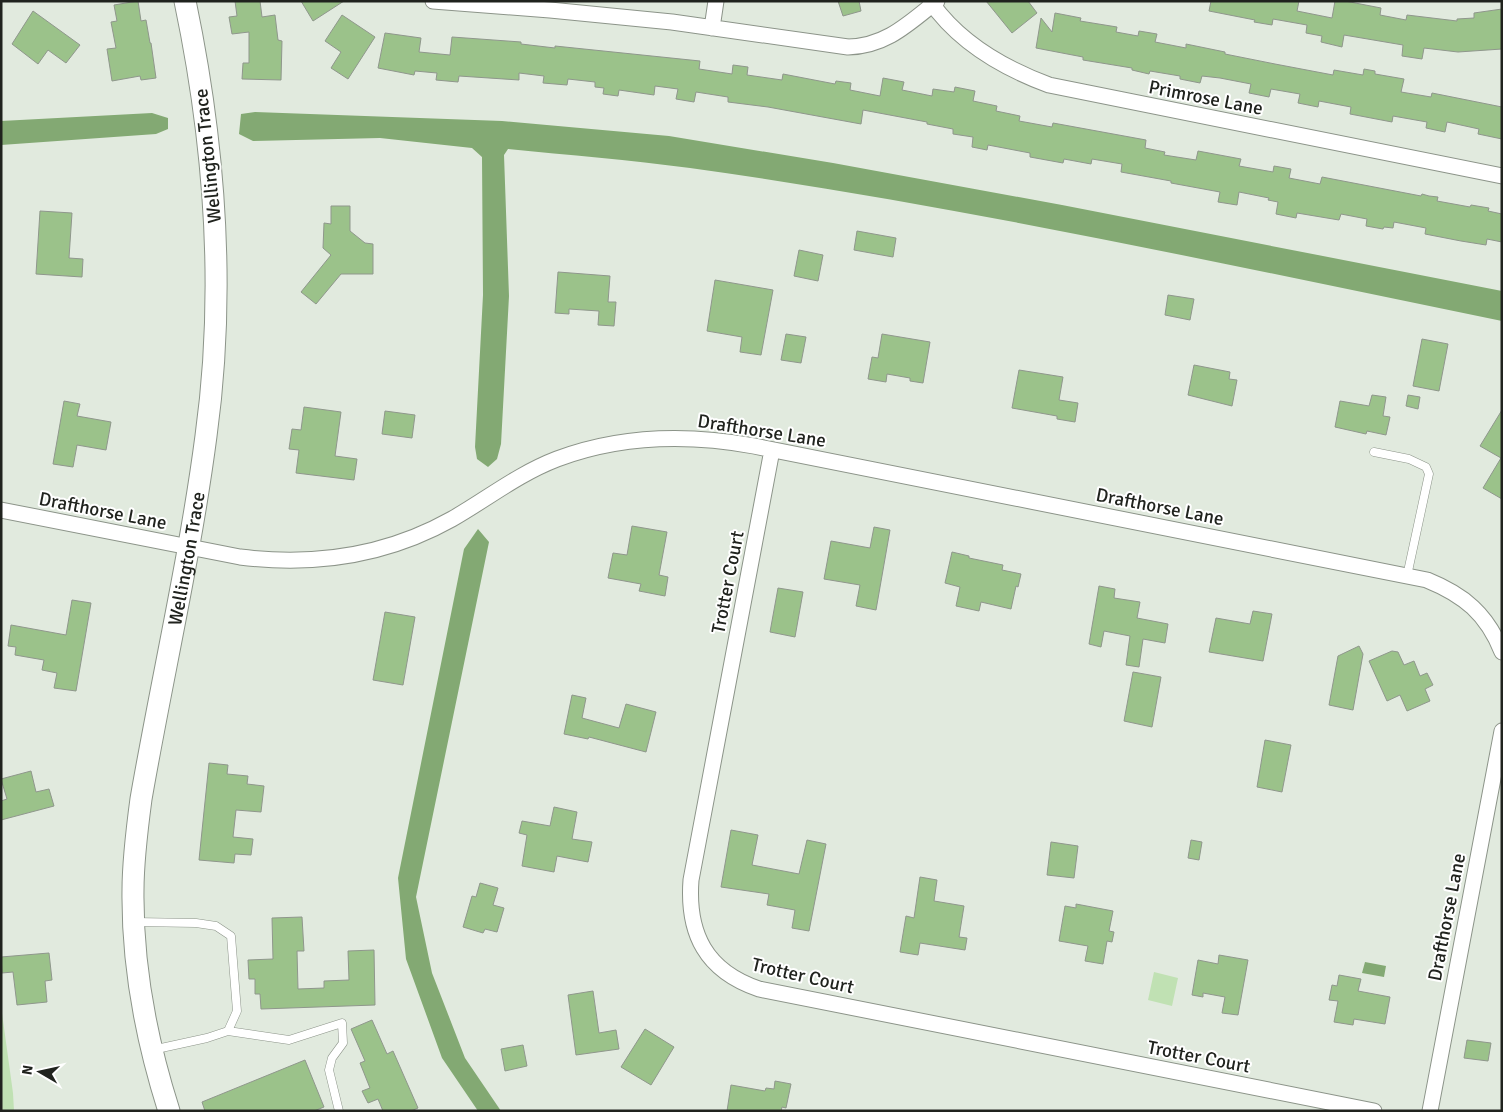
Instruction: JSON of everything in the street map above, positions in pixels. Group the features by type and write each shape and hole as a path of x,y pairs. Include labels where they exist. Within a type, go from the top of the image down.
{"street":[{"name":"Wellington Trace","path":"169,1111 152,1050 138,981 133,890 135,844 140,799 188,547 206,435 216,309 216,245 211,166 203,104 185,1"},
{"path":"433,1 550,10 712,28 848,48 874,44 886,39 933,2"},
{"path":"712,28 716,1"},
{"name":"Primrose Lane","path":"933,2 953,28 976,48 1002,65 1049,85 1086,94 1502,176"},
{"name":"Drafthorse Lane","path":"1,510 264,560 300,561 337,558 361,554 418,536 451,520 523,475 563,457 610,444 646,438 682,437 731,442 1427,580 1460,596 1475,609 1487,623 1502,652"},
{"name":"Trotter Court","path":"772,450 691,880 689,901 693,923 701,943 714,961 739,981 759,989 1374,1111"},
{"name":"Drafthorse Lane","path":"1430,1111 1502,730"}],"lane":[{"path":"1374,452 1409,459 1426,467 1429,474 1406,576"},
{"path":"134,922 196,923 216,926 230,936 237,1011 228,1031"},
{"path":"152,1050 207,1038 228,1031 289,1040 342,1024 343,1043 332,1058 329,1070 339,1111"}],"shaded area":[{"path":"255,112 502,121 669,136 833,163 1062,205 1502,291 1502,321 1198,258 894,200 690,168 508,149 504,155 509,296 501,444 497,459 488,467 477,459 475,447 483,295 482,157 472,148 380,138 253,141 239,134 241,114"},
{"path":"152,113 168,118 168,129 156,134 1,145 1,121"},
{"path":"478,529 489,542 416,897 432,973 465,1058 501,1111 478,1111 442,1058 406,959 398,878 464,549"},
{"path":"1365,962 1386,966 1384,977 1362,973"},
{"path":"1154,972 1178,978 1172,1006 1148,1000"},
{"path":"1,1006 13,1093 14,1111 1,1111"}],"building":[{"path":"138,1 141,21 146,20 156,78 141,80 140,76 112,81 107,49 116,48 111,22 117,21 114,5"},
{"path":"235,1 260,1 262,17 275,15 278,40 282,41 281,80 242,79 243,63 249,63 249,32 232,34 229,17 237,16"},
{"path":"301,1 344,1 313,21"},
{"path":"838,1 859,1 861,11 843,16"},
{"path":"986,1 1028,1 1037,13 1012,33"},
{"path":"1211,1 1299,1 1297,11 1332,18 1335,1 1345,1 1381,8 1380,15 1406,20 1407,15 1457,21 1457,19 1474,18 1474,13 1502,9 1502,49 1458,52 1424,48 1422,59 1402,56 1403,45 1344,35 1342,47 1321,42 1322,36 1306,33 1307,25 1273,19 1272,25 1209,11"},
{"path":"33,11 80,45 66,63 48,50 38,64 12,44"},
{"path":"1055,13 1081,18 1080,21 1117,27 1116,32 1138,36 1139,31 1157,34 1155,42 1186,48 1186,44 1225,52 1225,54 1333,75 1334,70 1363,75 1364,69 1375,71 1375,74 1404,79 1401,92 1431,97 1432,93 1502,107 1502,139 1478,134 1479,129 1447,122 1445,132 1426,128 1427,122 1393,116 1392,122 1350,114 1351,107 1319,101 1318,107 1298,103 1300,94 1271,89 1269,97 1249,93 1251,84 1202,76 1200,83 1180,79 1180,76 1150,71 1149,74 1132,70 1132,68 1083,60 1083,57 1036,48 1041,18 1052,32"},
{"path":"342,15 375,37 348,79 331,68 341,52 325,41"},
{"path":"385,33 421,38 419,52 450,55 452,37 521,42 521,44 555,48 555,46 700,61 699,69 732,74 733,65 748,67 747,75 782,80 783,74 835,84 836,81 851,83 850,90 880,96 883,78 904,82 902,90 932,96 933,89 954,92 955,87 975,91 973,101 997,106 996,111 1020,116 1019,121 1052,127 1053,123 1146,140 1145,148 1165,152 1164,155 1196,160 1198,151 1241,159 1239,166 1273,172 1274,166 1291,169 1289,178 1320,184 1322,177 1421,196 1422,194 1438,197 1437,201 1470,207 1471,205 1489,208 1488,211 1502,214 1502,242 1487,239 1486,245 1461,241 1425,234 1426,228 1394,222 1393,228 1384,227 1383,229 1366,226 1367,219 1341,214 1339,220 1297,213 1296,218 1276,214 1278,202 1268,200 1269,198 1239,192 1237,205 1218,202 1220,192 1121,172 1122,164 1092,159 1091,164 1064,159 1063,163 1030,157 1030,153 988,145 987,150 972,147 973,137 953,134 953,129 863,110 861,124 768,107 728,102 728,97 696,92 694,102 676,99 678,89 655,86 654,95 619,90 618,96 603,94 604,88 595,87 595,82 568,79 567,85 543,83 544,76 519,73 519,80 459,76 458,82 436,80 437,73 415,71 414,75 378,68"},
{"path":"331,206 350,206 350,231 365,243 373,244 373,274 341,274 316,304 301,292 331,255 323,248 324,223 331,224"},
{"path":"40,211 72,213 69,258 83,259 82,277 36,274"},
{"path":"857,231 896,238 893,257 854,250"},
{"path":"799,250 823,255 818,281 794,276"},
{"path":"558,272 610,276 608,302 616,302 614,326 598,325 599,311 569,309 569,314 555,313"},
{"path":"715,280 773,290 761,355 740,352 742,337 707,331"},
{"path":"1168,295 1194,299 1190,320 1165,315"},
{"path":"786,334 806,337 801,363 781,360"},
{"path":"882,334 930,342 923,383 910,381 910,378 887,374 886,382 868,379 872,357 878,358"},
{"path":"1422,339 1448,344 1439,391 1413,386"},
{"path":"1194,365 1230,372 1229,379 1237,380 1232,406 1188,395"},
{"path":"1019,370 1063,377 1059,400 1078,403 1075,422 1057,419 1057,416 1012,408"},
{"path":"1372,395 1386,397 1383,416 1390,417 1386,435 1367,431 1366,434 1335,427 1340,401 1369,406"},
{"path":"1408,395 1420,397 1418,409 1406,406"},
{"path":"64,401 80,404 77,416 111,422 106,450 77,445 73,467 53,464"},
{"path":"304,407 341,412 335,456 357,459 354,480 296,473 299,450 289,449 292,429 301,430"},
{"path":"1502,410 1502,499 1483,488 1501,458 1480,446"},
{"path":"385,411 415,415 412,438 382,434"},
{"path":"632,526 667,532 659,575 668,577 665,596 639,591 641,584 608,578 613,553 627,555"},
{"path":"874,527 890,530 876,610 856,606 860,585 824,579 831,541 870,548"},
{"path":"952,552 969,556 969,558 1003,565 1002,570 1021,574 1018,587 1016,586 1011,609 981,602 979,611 956,606 960,587 945,583"},
{"path":"1099,586 1115,589 1114,598 1140,602 1137,618 1168,624 1165,643 1143,639 1139,667 1126,665 1130,636 1104,631 1101,647 1089,644"},
{"path":"778,588 803,592 795,637 770,632"},
{"path":"72,600 91,603 76,691 54,688 57,673 42,670 44,660 15,655 16,647 8,646 11,625 66,635"},
{"path":"1253,611 1272,614 1263,661 1209,652 1216,618 1250,624"},
{"path":"385,612 415,617 403,685 373,680"},
{"path":"1359,646 1363,654 1353,710 1329,705 1338,656"},
{"path":"1392,651 1398,652 1404,665 1414,661 1420,676 1427,673 1433,685 1425,689 1430,701 1407,711 1400,695 1387,701 1369,661"},
{"path":"1133,672 1161,677 1152,727 1124,721"},
{"path":"572,695 586,698 582,718 619,728 626,704 656,712 646,752 589,737 588,739 564,734"},
{"path":"1265,740 1291,745 1282,792 1257,787"},
{"path":"209,763 228,765 227,774 248,776 247,784 264,786 261,812 236,810 233,837 253,839 251,855 235,854 234,863 199,860"},
{"path":"31,771 36,792 49,789 54,806 1,820 1,801 7,799 1,779"},
{"path":"554,807 577,812 572,839 592,842 588,862 557,856 554,872 522,866 527,835 519,833 522,821 550,826"},
{"path":"731,830 758,835 752,865 799,874 807,840 826,844 809,931 792,928 795,910 767,905 769,894 721,887"},
{"path":"1191,840 1202,842 1199,860 1188,858"},
{"path":"1051,842 1078,846 1074,878 1047,875"},
{"path":"920,877 937,880 934,901 964,906 959,937 967,938 965,950 920,943 918,955 900,952 906,916 914,918"},
{"path":"480,883 498,888 493,905 504,908 497,932 485,929 483,933 463,927 472,896 476,897"},
{"path":"1076,904 1113,911 1109,931 1114,932 1112,942 1107,941 1103,964 1085,961 1088,946 1059,941 1065,906 1076,908"},
{"path":"302,917 304,951 297,951 298,989 324,988 324,981 349,980 348,951 374,950 375,1005 261,1009 260,994 255,994 255,979 249,979 248,960 273,959 272,918"},
{"path":"49,953 52,980 45,981 47,1002 17,1005 13,972 2,973 1,957"},
{"path":"1219,955 1248,960 1238,1015 1222,1013 1225,997 1203,993 1203,997 1192,995 1198,960 1218,964"},
{"path":"1339,975 1361,979 1358,991 1390,997 1385,1024 1354,1019 1353,1025 1334,1022 1338,1001 1329,1000 1332,985 1337,986"},
{"path":"593,991 599,1033 616,1030 619,1049 576,1055 568,995"},
{"path":"372,1020 387,1054 393,1051 418,1108 411,1111 383,1111 378,1099 368,1103 362,1091 370,1088 360,1063 365,1061 351,1029"},
{"path":"645,1029 674,1047 651,1085 621,1067"},
{"path":"1467,1040 1491,1043 1488,1061 1464,1058"},
{"path":"523,1045 527,1066 505,1071 501,1049"},
{"path":"305,1060 324,1107 314,1111 205,1111 202,1102"},
{"path":"775,1081 791,1084 786,1108 782,1107 781,1111 727,1111 731,1085 765,1091 766,1088 774,1089"}]}
